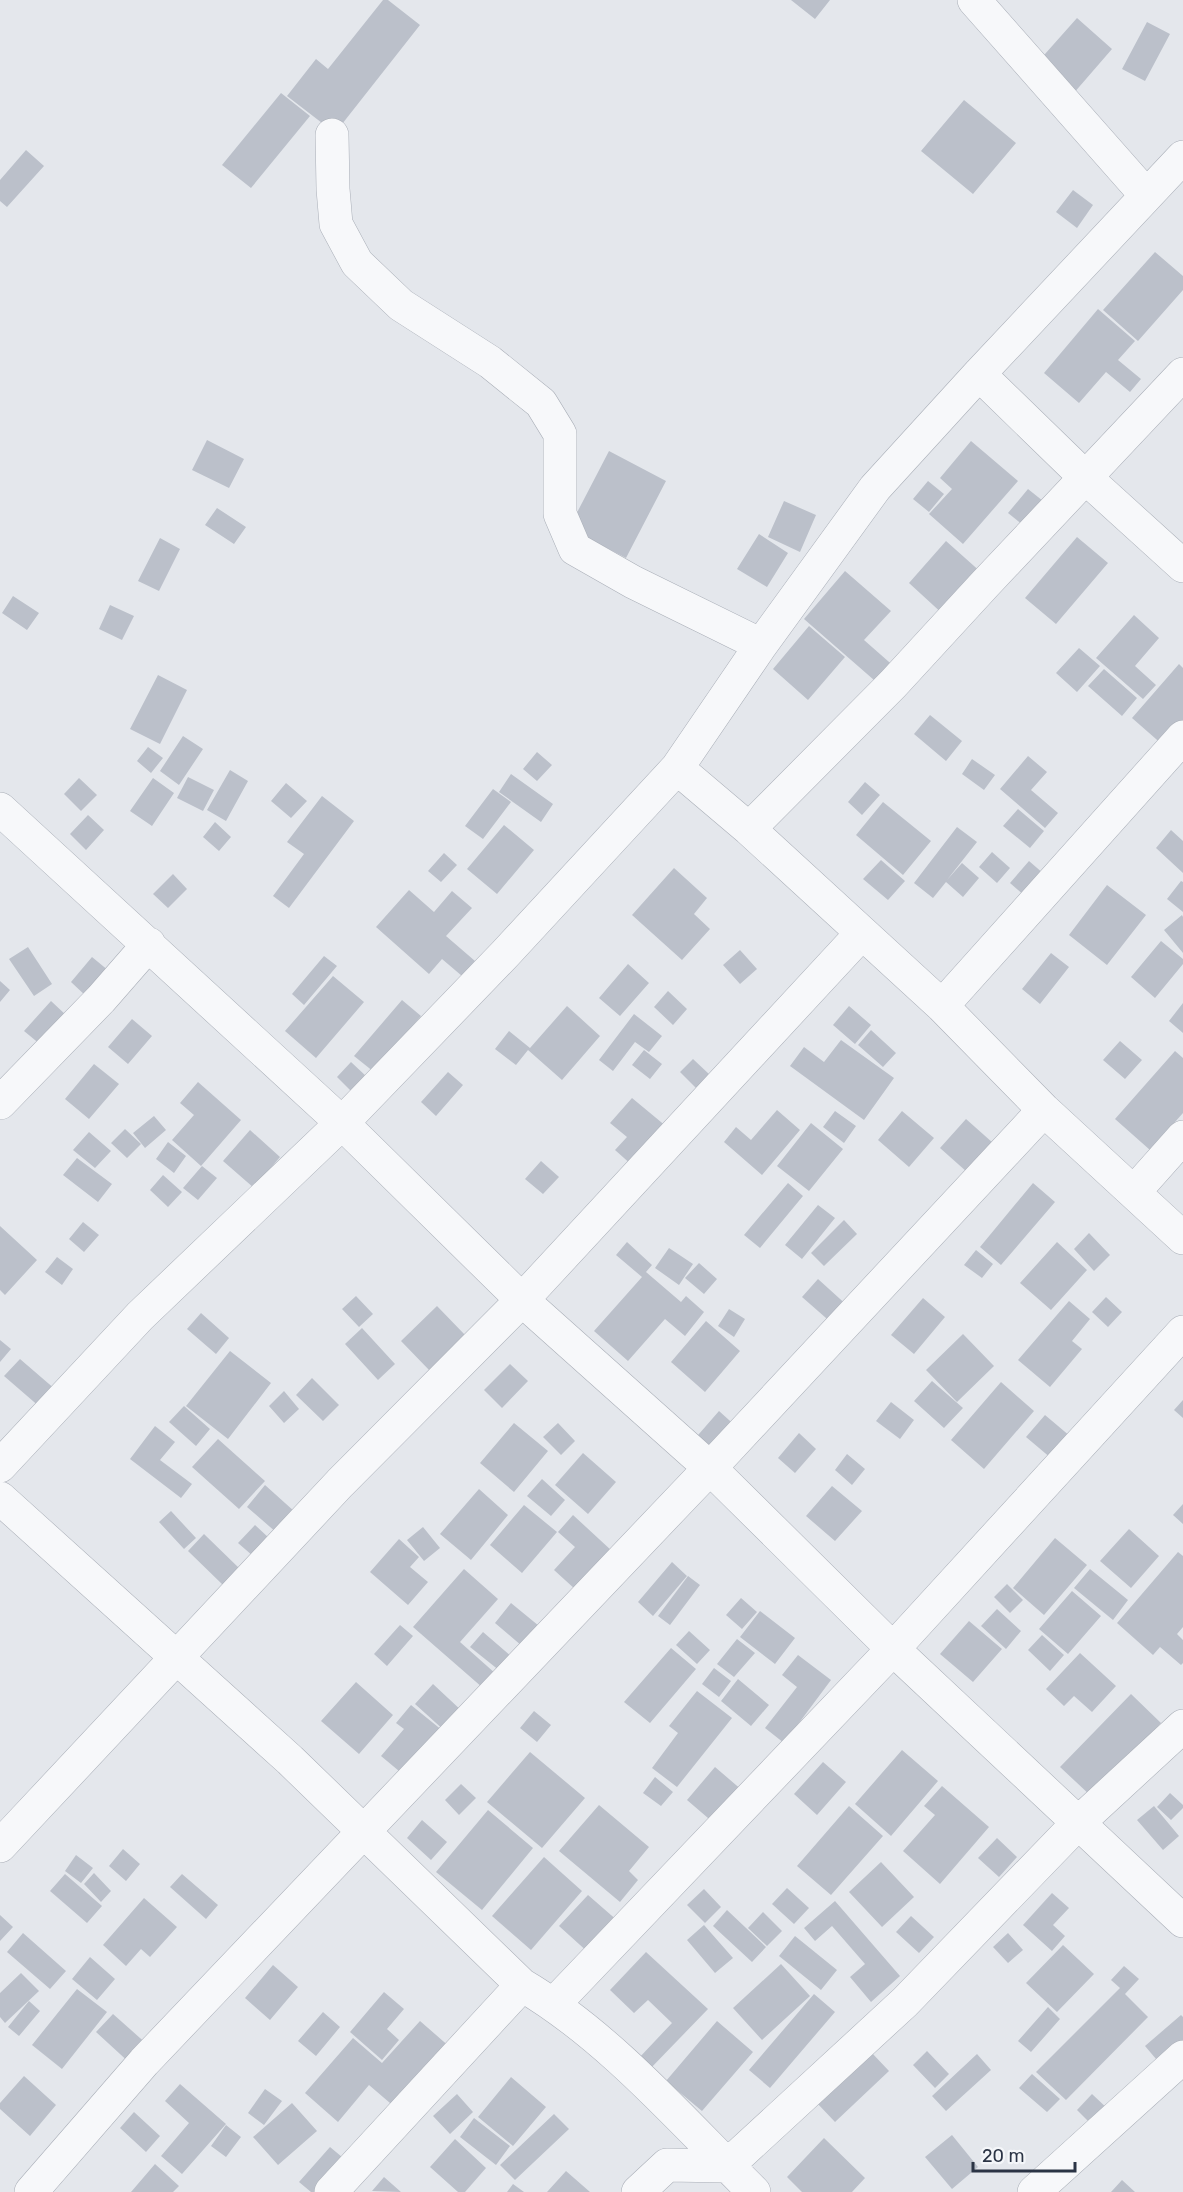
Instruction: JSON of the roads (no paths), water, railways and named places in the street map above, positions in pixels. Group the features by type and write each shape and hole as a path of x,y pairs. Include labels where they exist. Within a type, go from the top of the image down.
{"street":[{"path":"977,1 1146,195"},
{"path":"332,135 336,224 357,263 401,305 490,362 541,403 560,434 560,514 575,549 633,582 761,645"},
{"path":"0,1467 140,1316 342,1123 505,954 677,768 761,645 875,488 1183,157"},
{"path":"979,374 1086,478 1183,566"},
{"path":"749,829 893,684 1183,374"},
{"path":"942,1006 1183,737"},
{"path":"677,768 749,829 942,1006 1044,1110 1183,1238"},
{"path":"0,809 342,1123 522,1300 710,1467 894,1649 1183,1921"},
{"path":"0,1846 340,1483 522,1300 862,933"},
{"path":"0,1103 100,999 149,944"},
{"path":"31,2192 144,2062 710,1467 1044,1110"},
{"path":"1134,1192 1183,1137"},
{"path":"554,2004 894,1649 1183,1332"},
{"path":"0,1498 290,1760 522,1985 554,2004 644,2081 754,2192"},
{"path":"638,2192 667,2165 728,2166 905,2002 1078,1823 1183,1726"},
{"path":"331,2192 522,1985"},
{"path":"1034,2192 1183,2057"}]}
